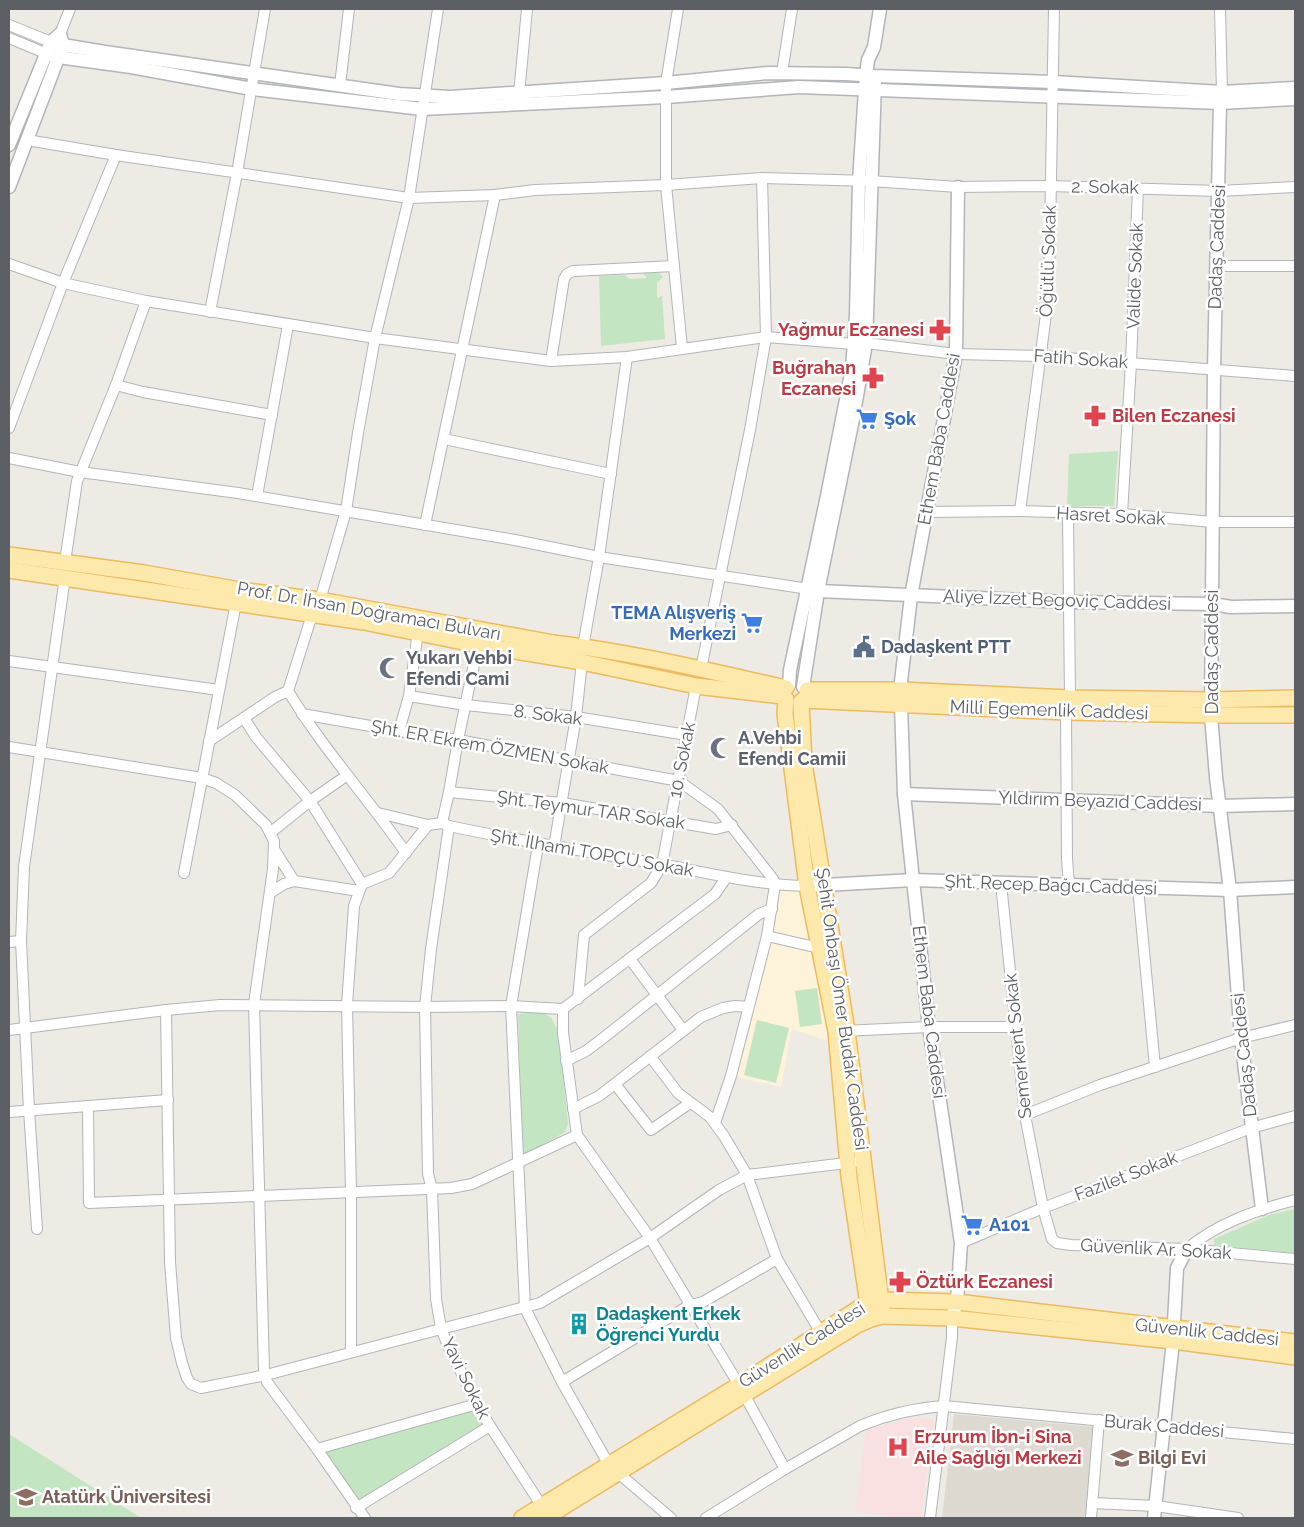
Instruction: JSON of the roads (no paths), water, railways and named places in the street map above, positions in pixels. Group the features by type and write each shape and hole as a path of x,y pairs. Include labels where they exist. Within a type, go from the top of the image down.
{"main road":[{"name":"Prof. Dr. İhsan Doğramacı Bulvarı","path":"9,555 65,570 236,603 418,632 478,645 582,662 696,686 795,693"},
{"name":"Prof. Dr. İhsan Doğramacı Bulvarı","path":"9,570 144,573 240,590 320,600 701,669 795,693"},
{"name":"Millî Egemenlik Caddesi","path":"795,693 1068,705 1211,708 1295,714"},
{"name":"Şehit Onbaşı Ömer Budak Caddesi","path":"795,693 804,764 824,886 842,1031 864,1160 874,1302"},
{"name":"Şehit Onbaşı Ömer Budak Caddesi","path":"795,693 785,714 807,886 819,948 842,1031 847,1163 877,1317"},
{"name":"Millî Egemenlik Caddesi","path":"1211,708 1295,698"},
{"name":"Güvenlik Caddesi","path":"742,1390 821,1333 874,1302 957,1302 1173,1335 1295,1357"},
{"name":"Güvenlik Caddesi","path":"522,1518 547,1515 613,1469 742,1390 857,1325 877,1317 952,1318 1173,1335 1295,1342"}],"street":[{"path":"10,140 55,46 70,9"},
{"path":"210,312 237,173 265,9"},
{"path":"340,85 350,9"},
{"path":"209,741 288,691 312,615 320,600 346,511 375,338 409,198 438,9"},
{"path":"519,94 527,9"},
{"path":"678,9 666,83 666,185 682,348"},
{"path":"782,74 792,9"},
{"path":"795,693 812,590 850,437 860,343 870,76 876,57 874,47 880,9"},
{"name":"Öğütlü Sokak","path":"1020,511 1049,292 1054,9"},
{"path":"1220,9 1221,97"},
{"path":"9,25 55,46 131,66 252,89 422,109 799,87 1053,97 1295,99"},
{"path":"9,38 55,46 424,96 450,97 519,94 768,73 1054,82 1221,97 1295,88"},
{"path":"9,186 27,140 55,46"},
{"name":"Dadaş Caddesi","path":"1221,97 1214,369 1211,708 1216,777 1230,890 1240,1038 1262,1209"},
{"name":"2. Sokak","path":"27,140 409,198 495,195 535,190 666,185 762,178 865,181 958,187 1050,186 1219,191 1295,187"},
{"path":"9,428 63,282 116,155"},
{"path":"701,669 750,430 766,337 762,178"},
{"name":"Ethem Baba Caddesi","path":"952,1318 957,1302 961,1243 929,1027 904,794 901,697 911,596 956,354 958,187"},
{"name":"Valide Sokak","path":"1122,514 1131,363 1138,188"},
{"path":"424,526 495,195"},
{"name":"Fatih Sokak","path":"9,264 63,282 146,301 375,338 551,361 627,356 766,337 860,343 956,354 1041,356 1295,376"},
{"path":"551,361 564,280 567,274 573,271 674,266"},
{"path":"1216,266 1295,266"},
{"path":"37,1229 21,941 24,867 75,491 80,472 116,385 146,301"},
{"path":"257,496 288,325"},
{"path":"554,847 576,717 582,646 599,557 627,356"},
{"path":"116,385 143,392 272,415"},
{"path":"444,439 611,474"},
{"path":"9,458 80,472 257,496 424,526 516,540 599,557 812,590"},
{"name":"Hasret Sokak","path":"927,512 1020,511 1068,514 1122,514 1213,522 1295,522"},
{"path":"1068,514 1069,602 1066,800 1069,884"},
{"name":"Aliye İzzet Begoviç Caddesi","path":"812,590 1069,602 1212,604 1231,607 1295,606"},
{"path":"184,873 236,603"},
{"path":"399,731 409,696 418,632"},
{"name":"Yavi Sokak","path":"478,645 449,792 425,1007 428,1174 432,1189 436,1299 441,1328 448,1346 477,1404 547,1515"},
{"path":"9,661 219,690"},
{"name":"10. Sokak","path":"662,865 696,686"},
{"path":"288,691 346,776 378,813 406,853"},
{"name":"8. Sokak","path":"409,696 466,705 576,717 687,736"},
{"name":"Şht. ER Ekrem ÖZMEN Sokak","path":"302,714 458,740 679,781"},
{"path":"244,718 256,737 310,801 361,887"},
{"path":"9,748 202,778 216,783 236,795 266,825 274,840 273,869 254,1004 266,1375 267,1382 365,1518"},
{"path":"270,833 310,801 346,776"},
{"path":"679,781 710,802 732,825 773,878 775,885 767,936 731,1076 715,1123"},
{"name":"Şht. Teymur TAR Sokak","path":"449,792 562,803 716,829 732,825"},
{"name":"Yıldırım Beyazıd Caddesi","path":"904,794 1220,806 1295,804"},
{"name":"Şht. İlhami TOPÇU Sokak","path":"378,813 428,825 445,825 538,845 662,865 726,878 775,885 807,886"},
{"path":"270,893 284,884 294,881 361,887 389,873 428,825"},
{"path":"538,845 511,1006 525,1308 562,1382 613,1469 671,1518"},
{"path":"274,848 294,881"},
{"path":"578,999 584,935 651,883 662,865"},
{"path":"9,1030 220,1005 511,1006 563,1009 715,894 726,878"},
{"name":"Şht. Recep Bağcı Caddesi","path":"807,886 913,880 1230,890 1295,887"},
{"name":"Semerkent Sokak","path":"1001,884 1024,1115 1043,1208"},
{"path":"351,1352 351,1193 347,1005 354,906 361,887"},
{"path":"1138,888 1155,1067"},
{"path":"566,1061 586,1051 759,914 772,909"},
{"path":"767,936 819,948"},
{"path":"9,942 21,941"},
{"path":"630,959 683,1030"},
{"path":"573,1109 592,1101 683,1030 712,1011 735,1006 748,1007"},
{"path":"563,1009 566,1061 577,1135 650,1238 742,1390 785,1469"},
{"path":"166,1010 170,1262 176,1338 187,1378 191,1384 200,1388 266,1375 540,1303 650,1238 719,1190 747,1175 864,1160"},
{"path":"1024,1115 1100,1085 1240,1038 1295,1025"},
{"path":"842,1031 929,1027 1016,1027"},
{"path":"650,1056 675,1089 715,1123 747,1175 777,1259 821,1333"},
{"path":"615,1084 651,1130 690,1103"},
{"path":"9,1112 168,1100"},
{"path":"88,1106 89,1203 170,1198 259,1197 451,1188 472,1184 577,1135"},
{"name":"Fazilet Sokak","path":"961,1243 1043,1208 1251,1128 1295,1116"},
{"path":"1155,1512 1173,1335 1177,1268 1187,1249 1202,1236 1262,1209 1295,1200"},
{"name":"Güvenlik Ar. Sokak","path":"1043,1208 1052,1240 1057,1244 1187,1249 1295,1258"},
{"path":"562,1382 690,1305 703,1302 777,1259"},
{"path":"930,1518 952,1337 952,1318"},
{"path":"317,1449 477,1404"},
{"name":"Burak Caddesi","path":"706,1518 785,1469 860,1426 872,1421 928,1407 944,1406 1295,1439"},
{"path":"1091,1518 1099,1420"},
{"path":"356,1508 490,1426"},
{"path":"1092,1503 1155,1512 1238,1518"}],"place":[{"name":"Yağmur Eczanesi","path":"940,330"},
{"name":"Buğrahan Eczanesi","path":"873,378"},
{"name":"Bilen Eczanesi","path":"1095,416"},
{"name":"Şok","path":"867,419"},
{"name":"TEMA Alışveriş Merkezi","path":"752,623"},
{"name":"Dadaşkent PTT","path":"864,647"},
{"name":"Yukarı Vehbi Efendi Cami","path":"390,668"},
{"name":"A.Vehbi Efendi Camii","path":"721,748"},
{"name":"A101","path":"972,1225"},
{"name":"Öztürk Eczanesi","path":"900,1282"},
{"name":"Dadaşkent Erkek Öğrenci Yurdu","path":"579,1324"},
{"name":"Erzurum İbn-i Sina Aile Sağlığı Merkezi","path":"898,1447"},
{"name":"Bilgi Evi","path":"1122,1458"},
{"name":"Atatürk Üniversitesi","path":"26,1497"}]}
